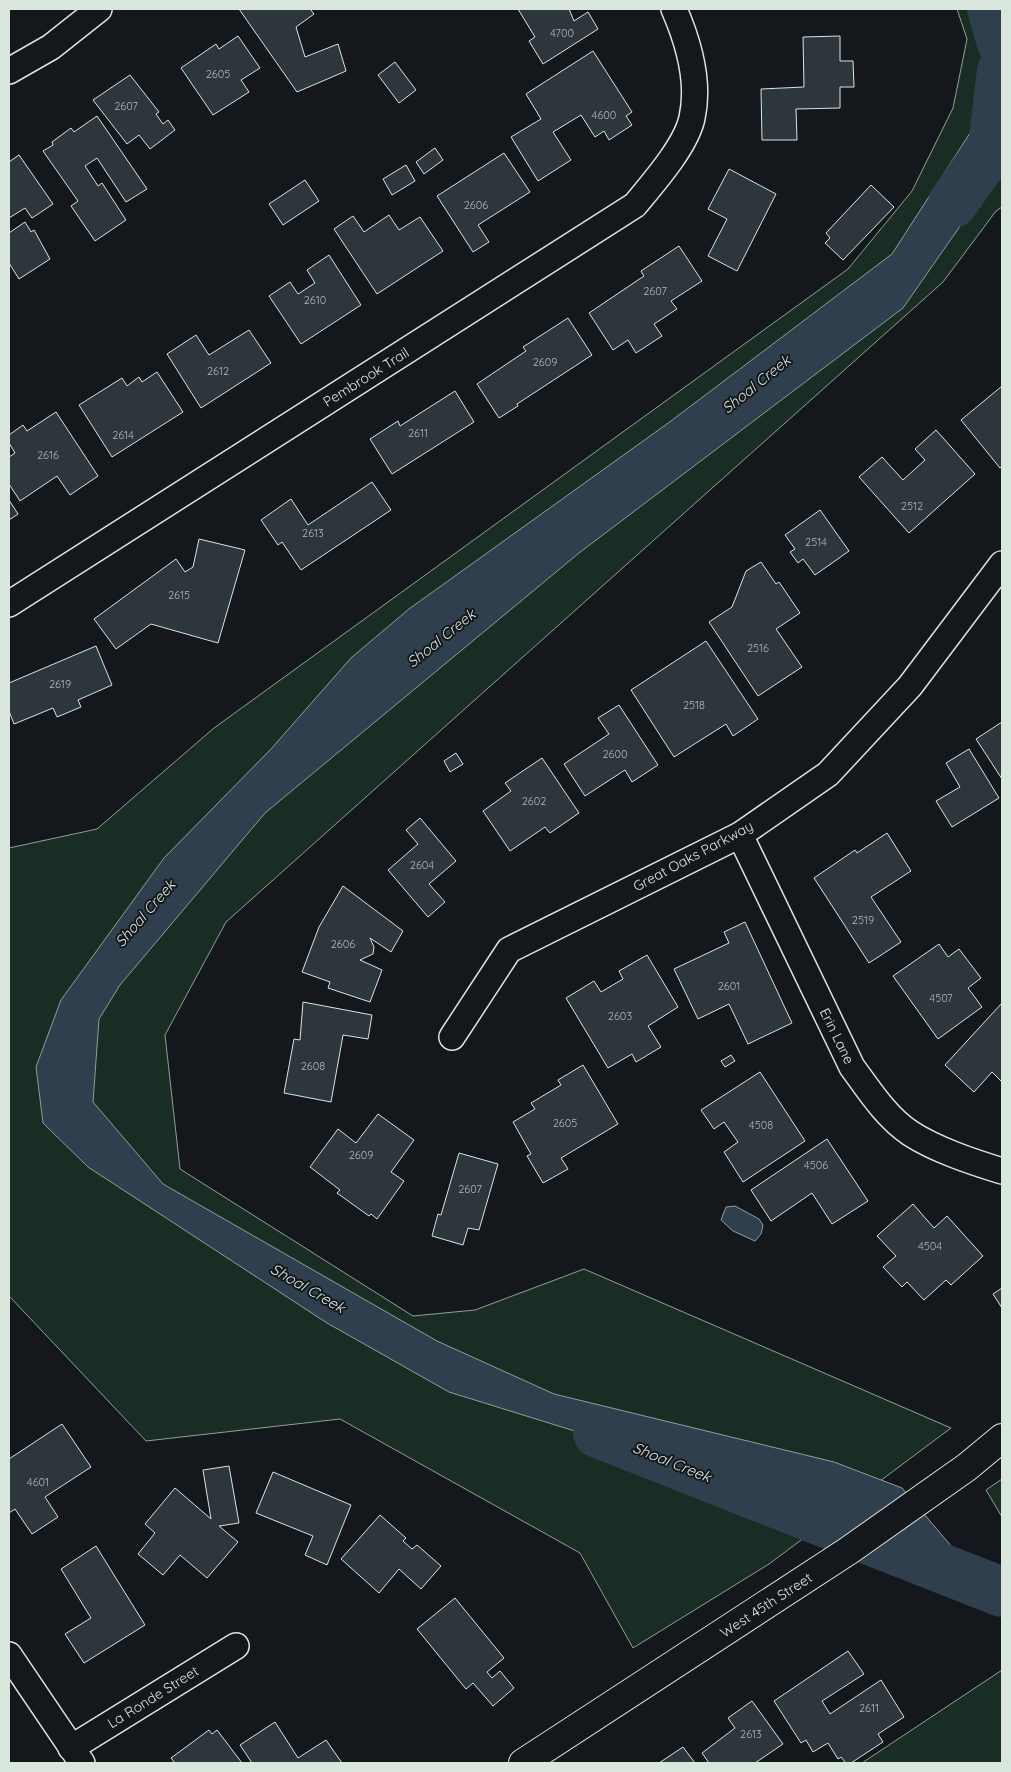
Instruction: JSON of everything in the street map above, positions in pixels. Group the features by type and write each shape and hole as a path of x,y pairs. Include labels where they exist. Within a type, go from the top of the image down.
{"main road":[{"name":"West 45th Street","path":"523,1763 848,1551 967,1467 1002,1438"}],"street":[{"path":"9,71 51,47 99,9"},
{"name":"Pembrook Trail","path":"9,604 635,205 672,159 692,118 693,80 687,40 674,9"},
{"name":"Great Oaks Parkway","path":"452,1038 509,950 740,835 828,774 910,686 1002,564"},
{"name":"Erin Lane","path":"740,835 852,1067 877,1102 910,1133 969,1161 1002,1171"},
{"name":"La Ronde Street","path":"77,1756 236,1646"},
{"path":"9,1655 77,1756"}],"green space":[{"path":"957,9 1002,9 1002,207 996,211 943,282 226,922 165,1035 180,1169 413,1316 475,1310 584,1269 951,1428 769,1564 633,1648 580,1553 340,1419 146,1441 9,1296 9,848 97,829 214,728 848,269 912,191 953,108 967,39"},
{"path":"1002,1479 1002,1517 986,1490"},
{"path":"1002,1670 1002,1763 862,1763"}],"water":[{"path":"972,130 1002,155 1002,166 903,308 579,553 265,813 120,985 99,1019 93,1102 163,1184 437,1341 554,1394 834,1462 902,1488 957,1553 1002,1574 1002,1604 826,1509 449,1392 327,1323 88,1167 43,1123 36,1067 61,1000 164,858 271,749 351,658 409,609 671,421 892,254"},
{"path":"735,1206 759,1219 763,1225 761,1234 755,1241 733,1231 721,1220 726,1207"}],"building":[{"path":"239,9 310,9 314,14 296,27 305,57 338,44 346,71 297,92"},
{"path":"518,9 569,9 574,21 588,12 598,29 543,64 529,41 535,37"},
{"path":"238,36 260,68 241,80 249,92 213,115 181,68 216,44 219,49"},
{"path":"840,36 840,61 853,61 854,87 840,87 840,108 796,109 797,140 762,140 761,89 804,87 803,37"},
{"path":"593,51 632,112 626,116 632,125 609,140 604,131 595,137 581,115 553,132 571,160 538,181 511,137 541,119 526,94"},
{"path":"395,62 416,90 399,103 378,75"},
{"path":"130,75 159,112 156,114 163,124 168,120 175,130 150,149 139,135 127,144 93,100"},
{"path":"97,116 147,189 126,202 97,158 85,166 98,186 102,183 126,220 95,241 71,206 78,201 43,151 53,145 52,142 71,128 74,132"},
{"path":"435,148 443,160 424,174 416,162"},
{"path":"504,153 530,192 478,225 489,242 473,252 437,196"},
{"path":"19,155 53,204 32,218 25,208 9,218 9,162"},
{"path":"406,165 415,181 392,195 383,179"},
{"path":"729,169 776,194 737,271 708,256 727,219 708,209"},
{"path":"305,180 319,201 283,225 269,204"},
{"path":"871,185 894,207 843,260 825,243 830,238 826,233"},
{"path":"389,215 399,230 420,217 443,251 377,294 334,229 353,216 364,232"},
{"path":"25,222 31,232 34,230 50,259 19,279 9,263 9,233"},
{"path":"679,246 702,281 671,301 677,309 654,324 662,336 636,353 628,340 613,350 589,313 644,276 641,271"},
{"path":"329,255 361,305 301,344 269,296 290,282 298,294 315,283 307,270"},
{"path":"568,318 592,355 499,418 477,384 526,351 523,347"},
{"path":"249,330 271,363 201,408 167,354 196,335 209,355"},
{"path":"157,372 183,412 112,457 79,405 122,378 127,386 139,377 142,382"},
{"path":"1002,386 1002,466 1000,468 961,420"},
{"path":"455,391 474,422 392,474 370,439 398,421 400,426"},
{"path":"56,412 98,476 70,495 57,476 20,501 9,484 9,457 15,453 9,443 9,435 23,425 27,431"},
{"path":"936,430 975,474 909,533 859,477 882,457 903,480 925,460 915,449"},
{"path":"372,482 391,510 301,570 282,542 278,545 261,520 291,499 308,525"},
{"path":"9,500 18,514 9,520"},
{"path":"820,510 849,551 815,575 803,559 798,563 790,552 795,549 785,535"},
{"path":"199,539 245,550 218,643 151,624 116,649 94,619 176,559 185,572 193,567"},
{"path":"761,562 776,584 779,582 800,613 776,629 802,667 758,696 709,622 732,607 746,571"},
{"path":"706,641 758,719 733,736 726,724 674,757 631,690"},
{"path":"96,646 112,685 78,700 81,707 57,717 53,708 14,724 9,711 9,683"},
{"path":"619,705 658,765 632,782 625,770 585,796 564,764 609,734 598,718"},
{"path":"1002,722 1002,779 976,739"},
{"path":"969,749 999,798 952,827 936,801 960,787 946,763"},
{"path":"456,753 463,764 450,772 444,761"},
{"path":"542,758 579,813 550,833 545,827 510,851 483,811 511,791 505,783"},
{"path":"420,818 456,861 429,884 445,902 428,917 388,870 418,844 406,830"},
{"path":"887,833 911,871 871,897 901,942 869,963 814,878 855,850 857,853"},
{"path":"343,886 403,931 391,952 370,938 374,947 373,954 360,960 382,970 370,1002 328,988 330,982 302,972 319,927"},
{"path":"745,922 792,1023 748,1044 729,1004 698,1019 674,969 729,943 724,932"},
{"path":"939,944 948,957 959,949 981,978 968,988 982,1007 938,1039 893,976"},
{"path":"647,955 678,1007 648,1026 661,1047 636,1062 632,1054 608,1068 566,998 594,981 601,992 623,979 619,971"},
{"path":"303,1002 372,1015 368,1039 343,1035 331,1102 284,1093 294,1039 300,1040"},
{"path":"1002,1003 1002,1082 992,1072 974,1092 945,1065"},
{"path":"731,1055 735,1061 725,1067 721,1061"},
{"path":"583,1065 618,1124 561,1158 568,1169 543,1183 527,1156 531,1154 513,1122 535,1109 531,1103 561,1085 558,1080"},
{"path":"760,1072 805,1141 743,1182 724,1152 738,1142 724,1122 714,1129 701,1110"},
{"path":"378,1114 414,1140 391,1172 404,1181 377,1219 371,1214 369,1216 337,1193 340,1190 310,1167 338,1129 356,1143"},
{"path":"827,1139 868,1201 832,1224 812,1193 771,1221 751,1190"},
{"path":"459,1153 498,1164 479,1230 468,1228 463,1245 432,1236 438,1214 441,1215"},
{"path":"913,1204 934,1228 947,1216 983,1256 951,1285 946,1280 924,1300 907,1282 902,1287 883,1267 896,1256 877,1236"},
{"path":"1002,1288 1002,1308 993,1294"},
{"path":"62,1424 91,1467 45,1497 58,1517 32,1534 15,1509 9,1513 9,1459"},
{"path":"229,1466 239,1523 219,1526 238,1542 207,1578 180,1555 163,1575 138,1554 155,1533 145,1524 175,1488 211,1519 203,1470"},
{"path":"273,1472 351,1505 327,1565 305,1555 313,1536 256,1513"},
{"path":"380,1515 406,1538 403,1541 412,1549 417,1545 441,1566 421,1589 399,1569 379,1593 341,1559"},
{"path":"96,1546 145,1625 84,1663 65,1634 91,1618 61,1569"},
{"path":"455,1598 504,1658 487,1672 492,1678 500,1671 514,1688 493,1706 473,1683 466,1689 417,1629"},
{"path":"848,1651 864,1674 822,1701 830,1714 881,1680 904,1717 878,1734 883,1742 851,1763 846,1763 841,1757 838,1759 828,1743 813,1752 806,1740 801,1743 774,1701"},
{"path":"752,1701 783,1744 755,1763 709,1763 702,1753 735,1728 728,1718"},
{"path":"275,1722 298,1758 326,1740 342,1763 252,1763 240,1745"},
{"path":"209,1730 212,1734 217,1730 242,1763 175,1763 171,1758"},
{"path":"683,1747 695,1763 659,1763"}],"waterway":[{"name":"Shoal Creek","path":"992,9 1002,43"},
{"name":"Shoal Creek","path":"953,203 993,146 1002,71"},
{"name":"Shoal Creek","path":"598,1433 1002,1592"}]}
